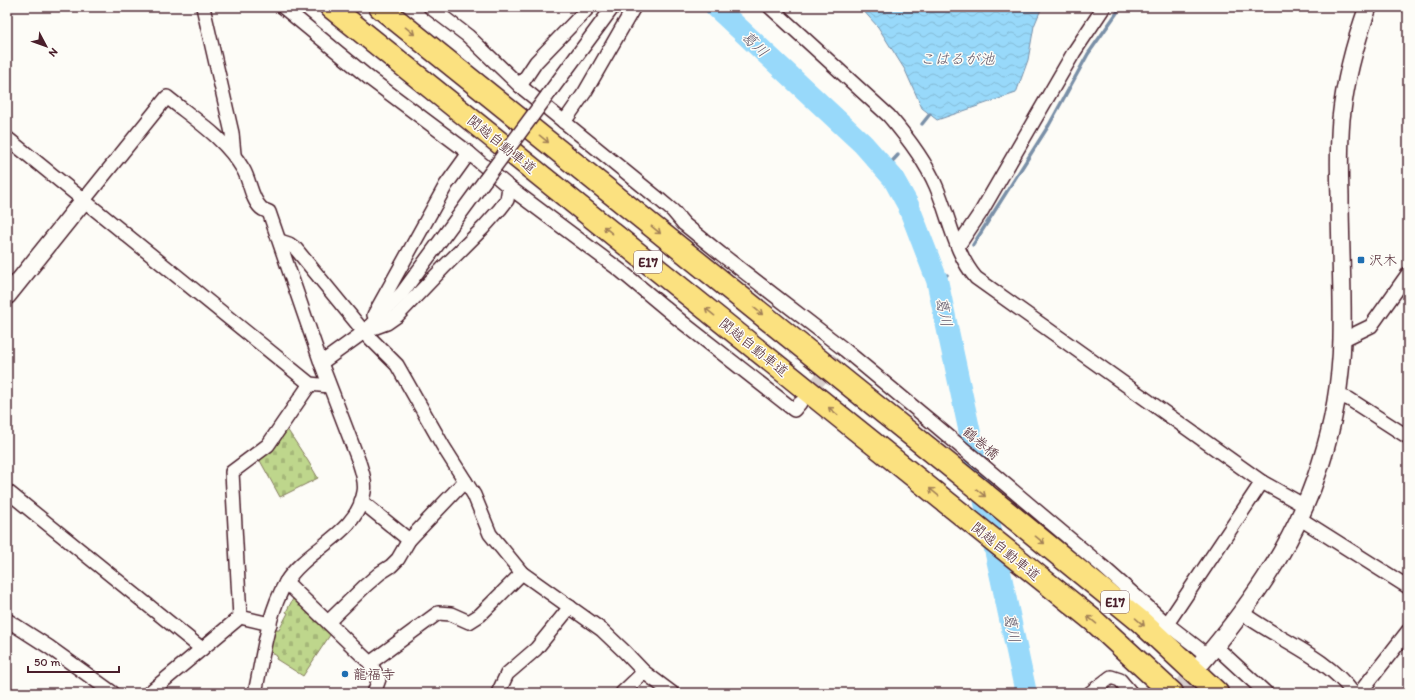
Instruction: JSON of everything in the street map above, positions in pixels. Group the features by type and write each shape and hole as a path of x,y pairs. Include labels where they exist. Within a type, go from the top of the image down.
{"highway":[{"name":"関越自動車道","path":"331,7 1094,621 1172,693"},
{"name":"E17","path":"380,7 954,469 1009,516 1140,621 1217,693"}],"street":[{"path":"203,7 232,133 234,154"},
{"path":"283,7 369,78 469,153 510,187 620,271 794,410 800,403"},
{"name":"鶴巻橋","path":"430,7 468,36 520,86 673,211 684,224 720,254 841,354 939,429 1002,481 1102,566 1167,624 1208,655 1266,693"},
{"path":"520,86 536,62 589,7"},
{"path":"321,363 364,332 402,294 614,7"},
{"path":"564,122 585,92 634,7"},
{"path":"770,7 888,116 905,135 922,160 936,185 964,262 976,278 1408,587"},
{"path":"958,246 981,212 1074,52 1104,7"},
{"path":"1208,655 1265,579 1302,512 1316,478 1324,451 1337,395 1342,340 1339,154 1341,118 1352,60 1368,7"},
{"path":"7,296 167,97 224,143 234,154 244,170 255,198 261,208 270,212 329,386 359,462 363,476 364,491 358,512 348,524 297,568 286,582 275,605 255,693"},
{"path":"7,138 310,384 329,386"},
{"path":"364,332 446,185 469,153"},
{"path":"364,332 387,323 397,316 500,209 507,200 510,187"},
{"path":"280,241 289,244 296,249 364,332 397,365 443,446 474,495 490,534 522,573 602,630 644,672 672,693"},
{"path":"1342,340 1371,326 1408,274"},
{"path":"240,617 232,472 268,445 310,384"},
{"path":"1337,395 1349,400 1408,436"},
{"path":"328,622 365,586 398,559 409,540 465,481"},
{"path":"1167,624 1262,482"},
{"path":"7,492 202,649"},
{"path":"361,501 409,540"},
{"path":"370,663 438,613 451,614 470,622 480,615 522,573"},
{"path":"286,582 370,663 379,679 374,693"},
{"path":"498,693 507,674 536,649 570,607"},
{"path":"1241,612 1253,621 1315,657 1346,684 1353,693"},
{"path":"240,617 270,624"},
{"path":"149,693 240,617"},
{"path":"7,620 113,693"},
{"path":"1357,693 1362,690 1408,631"},
{"path":"622,693 644,672"},
{"path":"1090,693 1111,677 1120,680 1131,693"}],"green space":[{"path":"287,429 318,478 280,497 258,457"},
{"path":"295,595 332,632 303,676 276,659 277,656 269,651 276,630 279,630"}],"water":[{"name":"こはるが池","path":"860,7 1042,7 1034,26 1028,60 1016,93 937,120 922,108 905,70 878,27"}],"waterway":[{"name":"葛川","path":"716,7 863,144 893,178 908,205 937,280 1026,693"},
{"path":"973,245 1049,125 1088,54 1121,7"},
{"path":"922,124 930,114"},
{"path":"885,169 898,155"},
{"path":"937,280 947,275"}],"tunnel":[{"path":"805,397 838,358"},
{"path":"1178,693 1201,663"}],"place":[{"name":"沢木","path":"1361,260"},
{"name":"龍福寺","path":"345,674"}]}
